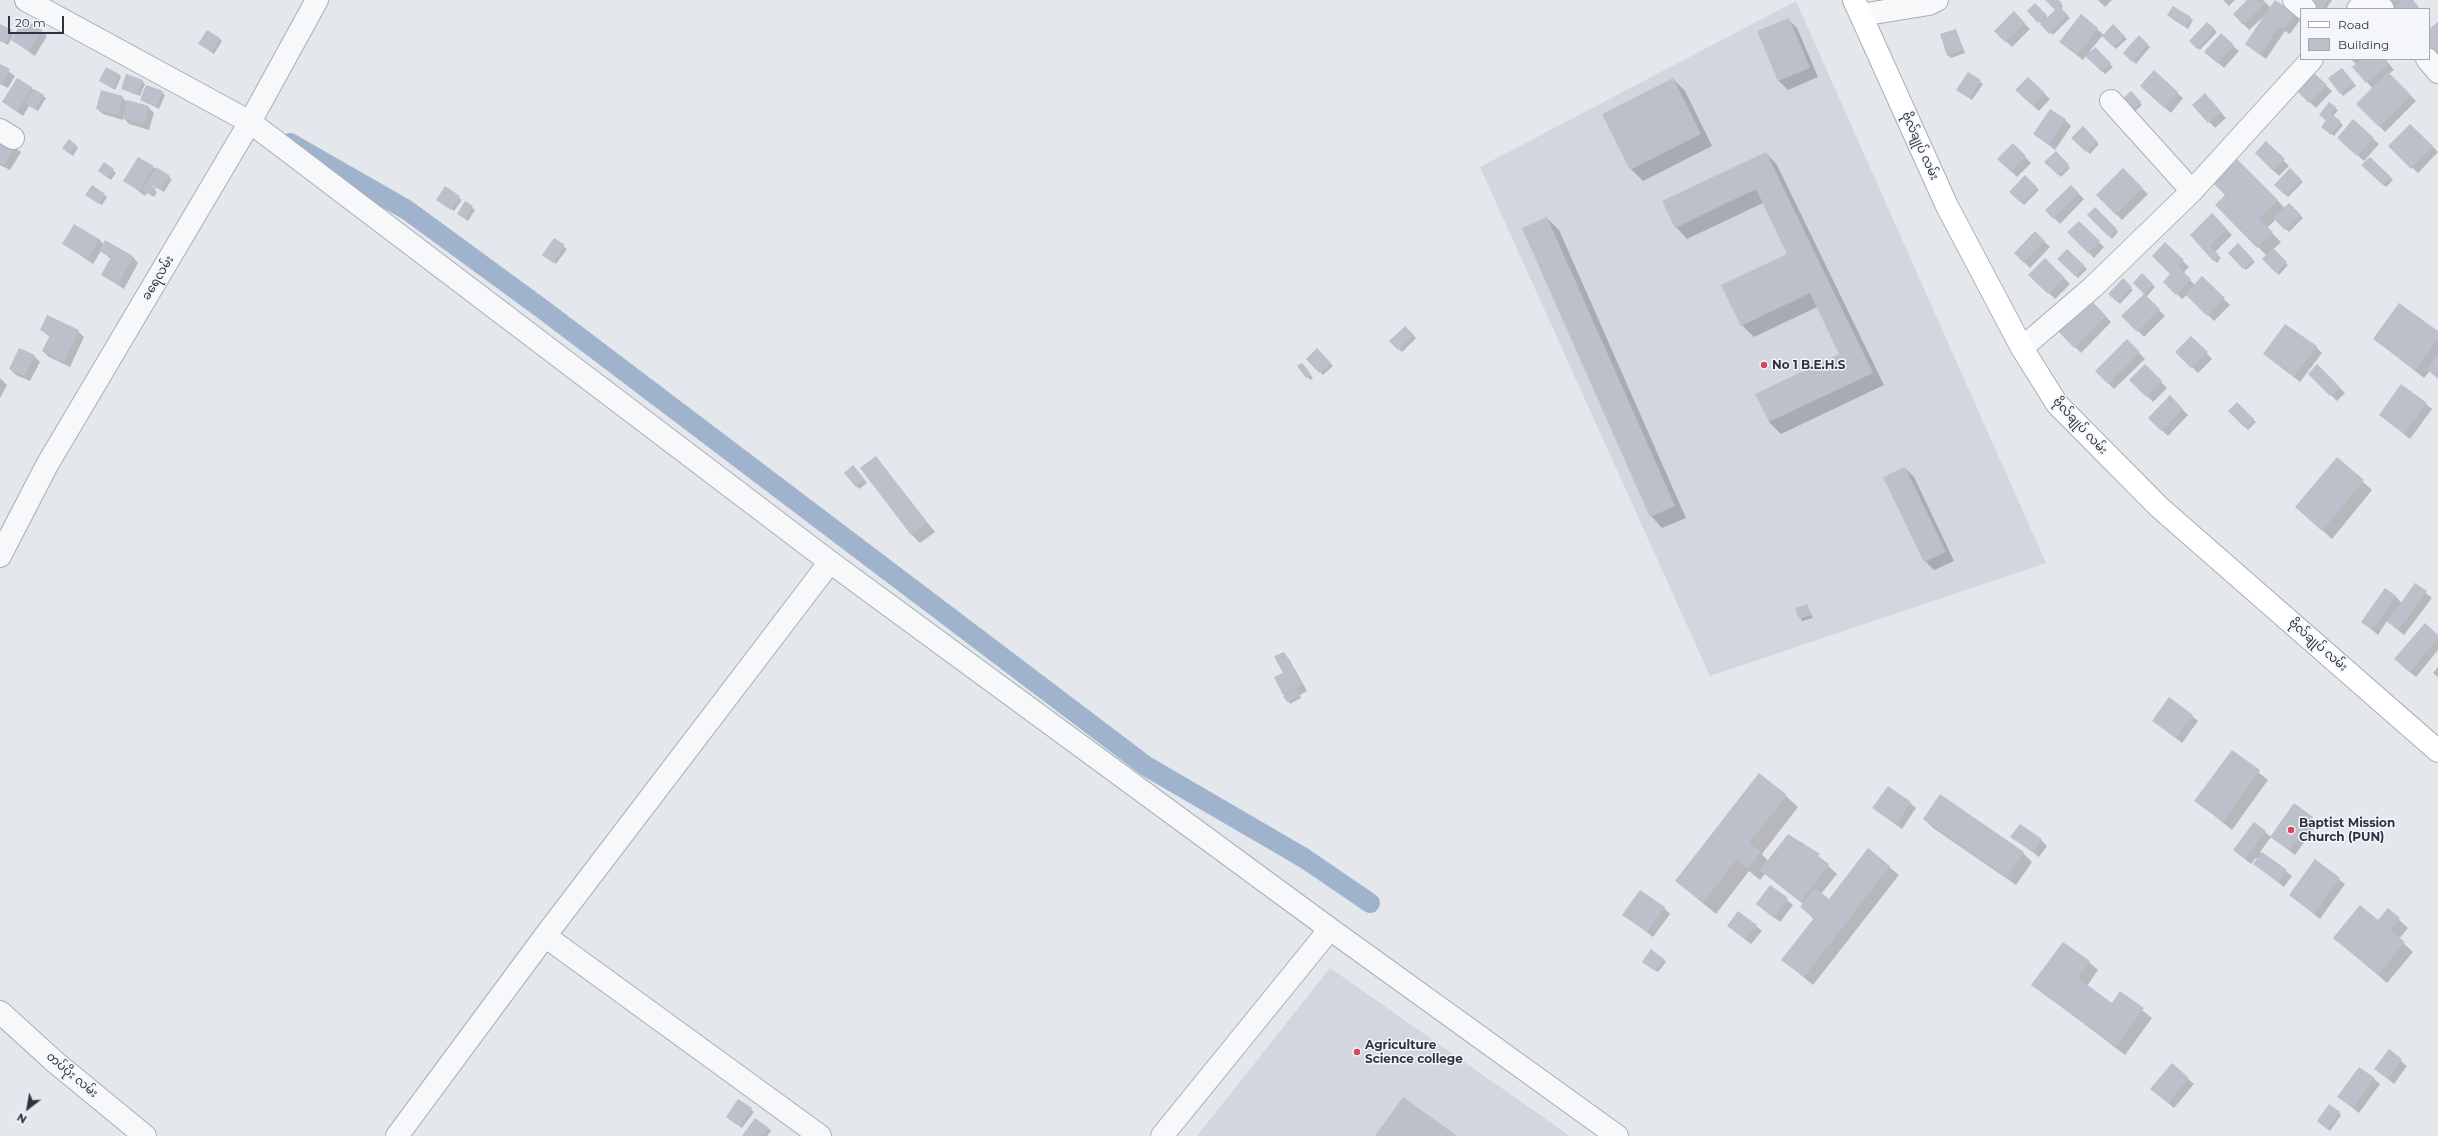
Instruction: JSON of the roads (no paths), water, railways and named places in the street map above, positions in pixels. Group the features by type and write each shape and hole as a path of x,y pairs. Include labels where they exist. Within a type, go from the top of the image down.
{"main road":[{"name":"ဗိုလ်ချုပ် လမ်း","path":"1857,7 1946,206 2022,348 2056,404 2158,507 2438,751"}],"street":[{"path":"26,0 250,122 830,562 1330,929 1617,1136"},
{"name":"ခရေလမ်း","path":"0,556 47,466 250,122 317,0"},
{"path":"1857,7 1929,4 1937,0"},
{"path":"2294,0 2304,8"},
{"path":"2359,8 2366,0"},
{"path":"2375,0 2382,8"},
{"path":"2022,348 2094,287 2192,191 2311,60"},
{"path":"2427,60 2438,72"},
{"path":"2111,102 2192,191"},
{"path":"397,1136 546,936 830,562"},
{"path":"1162,1136 1330,929"},
{"path":"546,936 820,1136"},
{"name":"တပ်ပိုး လမ်း","path":"0,1012 55,1062 145,1136"}],"waterway":[{"path":"290,143 407,210 541,308 1146,766 1304,858 1370,903"}],"place":[{"name":"No 1 B.E.H.S","path":"1764,365"},
{"name":"Baptist Mission Church (PUN)","path":"2291,830"},
{"name":"Agriculture Science college","path":"1357,1052"}]}
